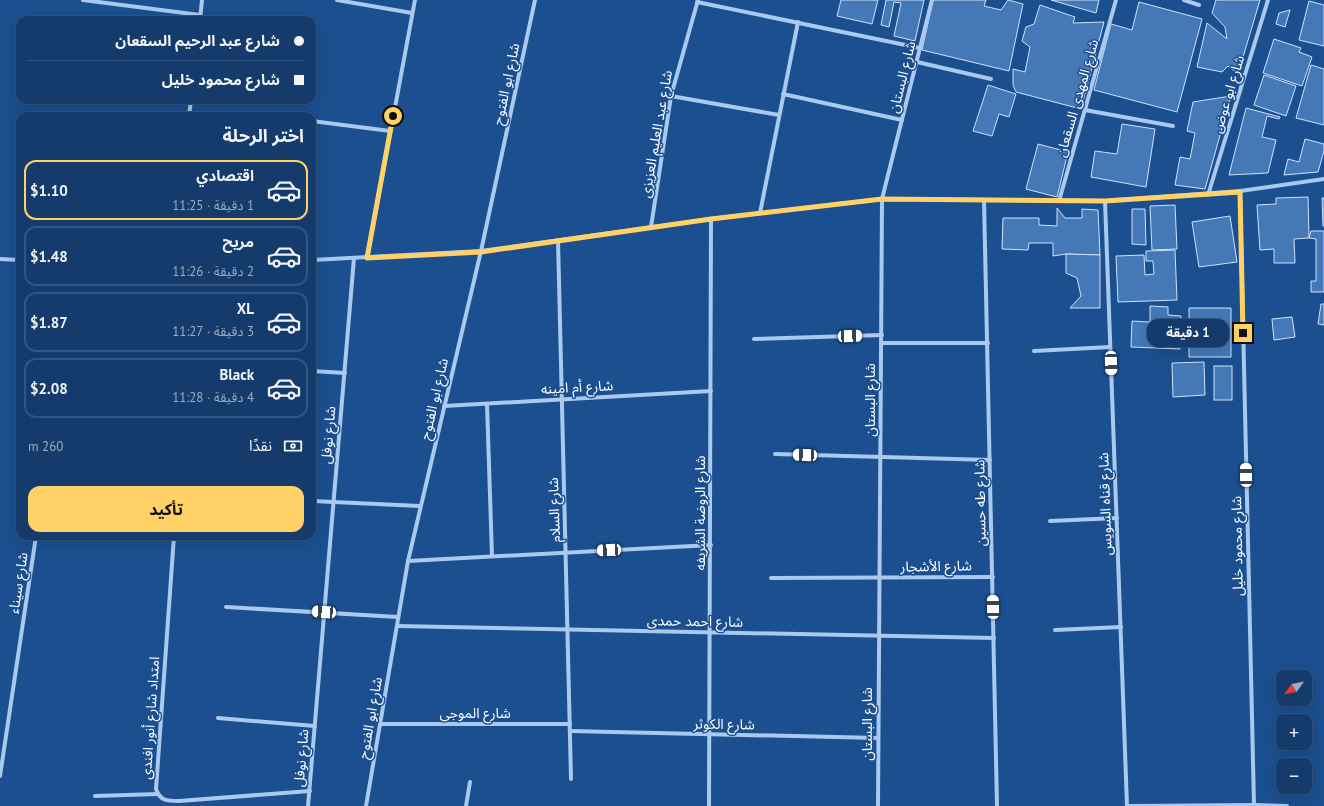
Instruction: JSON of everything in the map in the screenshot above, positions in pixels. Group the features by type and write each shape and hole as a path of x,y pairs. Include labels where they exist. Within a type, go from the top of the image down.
{"street":[{"path":"83,0 200,15 202,0"},
{"path":"337,0 412,13"},
{"path":"367,258 415,0"},
{"name":"شارع ابو الفتوح","path":"366,806 408,561 481,252 535,0"},
{"name":"شارع البستان","path":"878,806 882,199 932,0"},
{"name":"شارع المهدى السقعان","path":"1058,201 1116,0"},
{"path":"1184,0 1199,5"},
{"name":"شارع ابو عوض","path":"1208,195 1268,0"},
{"path":"698,1 920,48"},
{"name":"شارع عبد العليم العزيزى","path":"651,227 671,96 698,1"},
{"path":"760,213 798,22"},
{"path":"917,62 991,80"},
{"path":"783,94 902,120"},
{"path":"671,96 779,115"},
{"path":"1085,110 1173,126"},
{"path":"316,122 390,131"},
{"path":"316,260 481,252 711,219 882,199 1105,201 1240,192 1324,178"},
{"name":"شارع محمود خليل","path":"1240,192 1254,805"},
{"name":"شارع طه حسين","path":"984,200 998,806"},
{"name":"شارع قناه السويس","path":"1105,201 1128,806"},
{"name":"شارع الروضة الشريفه","path":"710,806 711,219"},
{"name":"شارع السلام","path":"558,240 572,779"},
{"name":"شارع نوفل","path":"308,806 354,258"},
{"path":"0,259 16,260"},
{"path":"754,339 882,335"},
{"path":"881,344 988,343"},
{"path":"1034,351 1110,347"},
{"path":"316,371 345,373"},
{"name":"شارع أم امينه","path":"444,406 711,390"},
{"path":"487,404 492,556"},
{"path":"775,454 990,460"},
{"path":"316,501 420,506"},
{"path":"1050,521 1117,518"},
{"name":"شارع سيناء","path":"0,776 35,540"},
{"name":"امتداد شارع أنور افندى","path":"174,540 156,789 158,794 162,799 178,804 310,790"},
{"path":"408,561 711,545"},
{"name":"شارع الأشجار","path":"771,578 992,577"},
{"path":"226,607 398,617"},
{"name":"شارع احمد حمدى","path":"397,626 994,638"},
{"path":"1055,630 1121,627"},
{"path":"218,718 315,726"},
{"name":"شارع الموجى","path":"380,724 570,724"},
{"name":"شارع الكوثر","path":"570,732 878,738"},
{"path":"466,806 470,782"},
{"path":"95,796 158,794"},
{"path":"1128,806 1287,806"}],"building":[{"path":"841,0 878,0 872,24 837,16"},
{"path":"886,0 924,0 915,41 894,36 901,3 894,2 889,27 881,25"},
{"path":"933,0 986,0 984,6 1001,10 1008,0 1023,4 1009,71 922,50"},
{"path":"1051,0 1099,0 1096,13"},
{"path":"1216,0 1260,0 1238,74 1228,66 1222,72 1197,67 1207,23 1227,39 1225,27 1212,13"},
{"path":"1309,1 1324,5 1324,46 1299,40"},
{"path":"1139,2 1202,19 1177,112 1094,90 1111,24 1132,30"},
{"path":"1040,5 1075,17 1073,23 1104,22 1081,109 1016,92 1013,85 1013,69 1025,72 1030,47 1022,41 1026,27 1034,24"},
{"path":"1290,10 1285,27 1276,24 1279,13"},
{"path":"1274,39 1301,48 1299,52 1312,57 1302,86 1263,73"},
{"path":"1311,65 1324,69 1324,125 1296,118"},
{"path":"1264,75 1296,86 1286,116 1254,105"},
{"path":"988,85 1016,94 1009,117 999,114 992,136 973,131"},
{"path":"1231,96 1205,189 1175,185 1180,157 1190,159 1195,133 1187,131 1193,102"},
{"path":"1246,108 1280,117 1279,119 1267,116 1262,137 1276,140 1268,173 1229,175"},
{"path":"1122,124 1155,129 1146,187 1091,177 1095,151 1117,154"},
{"path":"1305,139 1324,144 1324,151 1318,172 1284,175 1288,159 1299,162"},
{"path":"1038,144 1068,152 1057,197 1026,189"},
{"path":"1308,197 1309,238 1294,239 1295,263 1274,263 1274,249 1260,250 1257,205 1276,204 1276,198"},
{"path":"1322,198 1324,198 1324,226 1323,226"},
{"path":"1175,205 1177,249 1152,250 1150,206"},
{"path":"1057,208 1065,218 1082,218 1082,209 1098,210 1100,255 1066,254 1053,256 1053,243 1029,243 1028,250 1002,249 1003,218 1039,218 1039,225 1057,226"},
{"path":"1132,209 1145,209 1146,245 1132,244"},
{"path":"1230,216 1237,262 1199,267 1192,222"},
{"path":"1311,231 1324,231 1324,292 1311,292 1311,281 1316,281 1316,239 1309,238"},
{"path":"1175,250 1177,300 1118,302 1116,256 1144,255 1145,275 1154,274 1153,261 1146,261 1146,251"},
{"path":"1066,254 1100,255 1100,308 1070,308 1081,296 1077,278 1066,273"},
{"path":"1321,304 1324,304 1324,325 1318,324"},
{"path":"1150,306 1168,307 1168,315 1181,316 1180,349 1131,347 1132,321 1150,322"},
{"path":"1189,308 1231,308 1231,357 1189,357 1189,347 1211,347 1211,332 1189,338"},
{"path":"1292,317 1295,337 1274,340 1272,319"},
{"path":"1204,362 1205,395 1173,397 1172,363"},
{"path":"1214,366 1232,366 1232,400 1214,400"}],"route":[{"path":"393,116 367,258 481,252 711,219 882,199 1105,201 1240,192 1243,333"}]}
